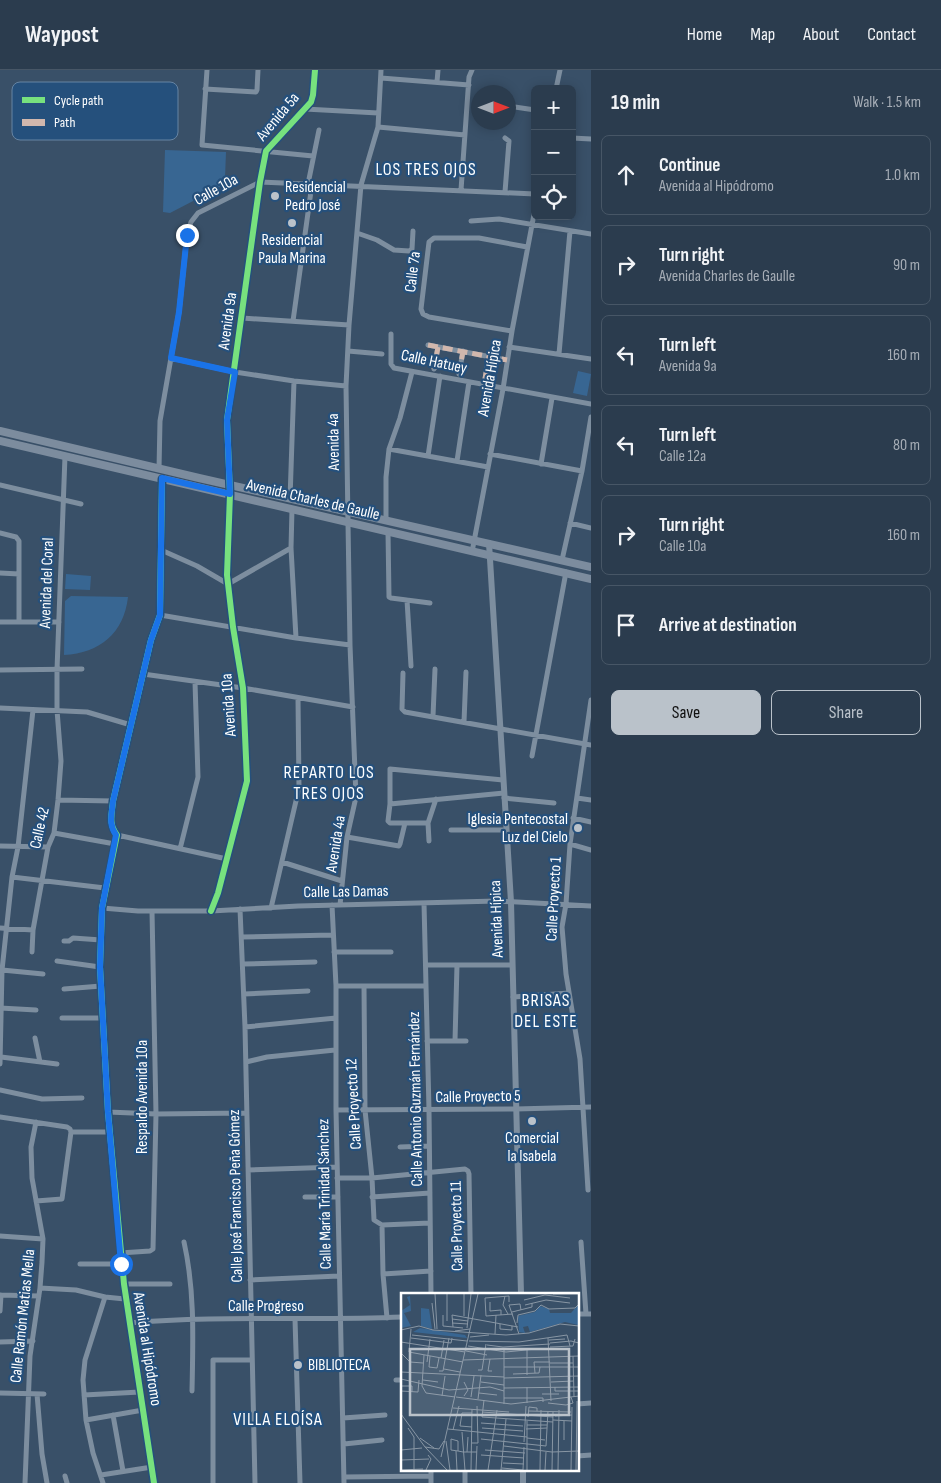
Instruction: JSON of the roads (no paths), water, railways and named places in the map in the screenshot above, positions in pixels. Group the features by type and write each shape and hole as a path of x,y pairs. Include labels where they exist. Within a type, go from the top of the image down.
{"main road":[{"name":"Avenida Charles de Gaulle","path":"0,431 591,567"},
{"name":"Avenida Charles de Gaulle","path":"0,442 162,478 591,579"}],"street":[{"path":"207,70 202,145 313,156"},
{"path":"205,89 256,92 258,70"},
{"name":"Avenida 5a","path":"260,182 266,150 310,102 313,95 315,70"},
{"name":"Avenida 4a","path":"340,905 348,837 356,797 350,645 348,522 346,386 349,325 361,185 378,127 382,70"},
{"path":"437,82 438,70"},
{"path":"461,190 470,73 472,70"},
{"path":"557,85 560,70"},
{"path":"381,78 469,85"},
{"path":"516,107 531,109"},
{"path":"305,109 378,113"},
{"path":"378,127 465,135"},
{"path":"293,321 313,156 319,130"},
{"path":"505,138 509,141 505,192"},
{"path":"576,138 591,140"},
{"name":"Calle 10a","path":"159,469 160,422 179,312 187,235 190,222 198,213 260,182 531,194"},
{"name":"Avenida 9a","path":"230,494 227,420 260,182"},
{"path":"471,221 499,219 591,234"},
{"name":"Avenida Hípica","path":"472,552 533,220"},
{"path":"358,233 377,240 394,250 409,251 412,249 413,231"},
{"path":"559,354 570,231"},
{"name":"Calle 7a","path":"512,331 429,317 423,314 421,309 430,242 434,238 479,238 527,247"},
{"path":"242,318 349,325"},
{"name":"Calle Hatuey","path":"391,334 390,364 394,368 591,404"},
{"path":"428,345 507,360"},
{"path":"434,369 438,347"},
{"path":"509,347 591,359"},
{"path":"348,352 382,354"},
{"path":"459,374 463,352"},
{"path":"486,379 489,356"},
{"path":"171,358 235,372 294,381 346,386"},
{"path":"386,520 386,477 389,450 400,418 412,372"},
{"path":"428,456 440,376"},
{"path":"290,499 294,381"},
{"path":"457,461 469,382"},
{"path":"541,464 552,398"},
{"path":"562,560 582,472 591,417"},
{"path":"389,450 488,467"},
{"path":"490,454 582,472"},
{"name":"Avenida del Coral","path":"57,710 65,456"},
{"name":"Avenida al Hipódromo","path":"154,1483 121,1264 108,1112 100,967 102,908 116,835 111,822 113,801 151,640 160,615 162,478"},
{"path":"0,485 81,504"},
{"name":"Avenida 10a","path":"211,911 218,893 247,781 243,688 227,575 230,494"},
{"path":"292,509 291,548 296,638"},
{"path":"570,523 591,528"},
{"path":"388,532 389,597 430,602"},
{"path":"0,533 18,538 20,574 19,622"},
{"name":"Avenida Hípica","path":"489,543 511,902 521,1293"},
{"path":"161,550 197,566 228,584 291,548"},
{"path":"532,756 566,572"},
{"path":"0,573 20,574"},
{"path":"407,600 411,666"},
{"path":"160,615 296,638 350,645"},
{"path":"0,622 59,622"},
{"path":"0,670 82,669"},
{"path":"433,716 435,669"},
{"path":"464,722 466,672"},
{"path":"403,673 402,709 405,712 591,745"},
{"path":"143,674 243,688 353,707"},
{"path":"180,849 198,777 195,682"},
{"path":"272,908 299,788 298,698"},
{"name":"Calle Proyecto 1","path":"588,1190 580,1059 566,974 562,927 566,904 573,818 591,700"},
{"path":"0,708 87,712 131,725"},
{"path":"0,1064 2,970 33,710"},
{"name":"Calle 42","path":"32,952 33,930 48,847 54,833 58,800 61,762 57,710"},
{"path":"428,823 389,822 390,769 503,780"},
{"path":"390,804 504,795 554,803"},
{"path":"577,798 591,800"},
{"path":"429,841 428,823 436,799"},
{"path":"58,800 113,801"},
{"path":"573,818 591,822"},
{"path":"348,837 398,846 405,823"},
{"path":"451,830 506,830"},
{"path":"54,833 114,844"},
{"path":"116,835 227,859"},
{"path":"570,844 591,850"},
{"path":"0,846 48,847"},
{"path":"282,862 342,880"},
{"path":"12,877 42,879 105,888"},
{"name":"Calle Las Damas","path":"102,908 138,911 211,911 332,905 496,901 591,906"},
{"name":"Calle Antonio Guzmán Fernández","path":"424,903 431,1293"},
{"name":"Calle María Trinidad Sánchez","path":"332,905 336,986 337,1178 344,1480"},
{"name":"Calle José Francisco Peña Gómez","path":"240,909 246,1062 255,1483"},
{"name":"Respaldo Avenida 10a","path":"120,1253 150,1251 153,1249 156,1114 152,911"},
{"path":"0,928 33,930"},
{"path":"242,937 332,935"},
{"path":"64,941 73,938 101,940"},
{"path":"334,952 391,952"},
{"path":"57,961 100,967"},
{"path":"243,964 315,962"},
{"path":"455,1041 458,965"},
{"path":"426,966 512,965"},
{"path":"2,970 43,974"},
{"path":"64,989 101,986"},
{"path":"336,986 426,986"},
{"name":"Calle Proyecto 12","path":"364,986 364,1110 372,1178 374,1220 382,1225"},
{"path":"244,994 308,991"},
{"path":"513,996 569,993"},
{"path":"0,1008 36,1010"},
{"path":"62,1018 103,1018"},
{"path":"245,1027 336,1018"},
{"path":"35,1038 40,1062"},
{"path":"427,1041 466,1041"},
{"path":"246,1062 267,1057 335,1050"},
{"path":"1,1057 57,1064"},
{"path":"0,1090 42,1099 82,1098"},
{"name":"Calle Proyecto 5","path":"336,1110 591,1107"},
{"path":"108,1112 156,1114 247,1113"},
{"path":"0,1117 36,1122 71,1130 110,1132"},
{"name":"Calle Ramón Matias Mella","path":"25,1483 30,1356 40,1288 43,1239 32,1178 31,1147 36,1122"},
{"path":"36,1201 62,1199 71,1130"},
{"path":"400,1147 429,1146"},
{"path":"248,1170 337,1167"},
{"name":"Calle Proyecto 11","path":"337,1178 372,1178 430,1171 468,1170 470,1174 471,1293"},
{"path":"372,1197 430,1193"},
{"path":"305,1197 338,1197"},
{"path":"387,1318 383,1274 382,1225 430,1223"},
{"path":"0,1236 43,1239"},
{"path":"184,1242 188,1259 193,1319 192,1391"},
{"path":"581,1242 589,1314"},
{"path":"80,1264 121,1264"},
{"path":"383,1274 431,1271"},
{"path":"250,1280 339,1276"},
{"path":"124,1284 170,1284"},
{"path":"40,1288 76,1290 126,1300"},
{"path":"0,1311 0,1295 39,1296"},
{"path":"103,1483 92,1453 86,1420 83,1380 85,1360 105,1297"},
{"name":"Calle Progreso","path":"129,1323 193,1319 401,1317"},
{"path":"295,1319 300,1483"},
{"path":"0,1342 33,1341"},
{"path":"213,1483 213,1360 252,1360"},
{"path":"396,1380 401,1380"},
{"path":"84,1396 140,1392"},
{"path":"0,1393 44,1394"},
{"path":"37,1394 42,1454 47,1483"},
{"path":"578,1404 591,1403"},
{"path":"86,1420 143,1410"},
{"path":"343,1418 385,1415"},
{"path":"113,1416 123,1471"},
{"path":"344,1444 382,1440"},
{"path":"578,1456 591,1455"},
{"path":"101,1475 152,1467"},
{"path":"431,1470 431,1483"},
{"path":"465,1470 465,1483"},
{"path":"523,1470 523,1483"},
{"path":"65,1476 67,1483"},
{"path":"344,1480 431,1476"}],"place":[{"name":"Residencial Pedro José","path":"275,196"},
{"name":"Residencial Paula Marina","path":"292,223"},
{"name":"Iglesia Pentecostal Luz del Cielo","path":"578,828"},
{"name":"Comercial la Isabela","path":"532,1121"},
{"name":"BIBLIOTECA","path":"298,1365"}],"district":[{"name":"LOS TRES OJOS","path":"426,169"},
{"name":"REPARTO LOS TRES OJOS","path":"329,782"},
{"name":"BRISAS DEL ESTE","path":"546,1010"},
{"name":"VILLA ELOÍSA","path":"278,1419"}]}
